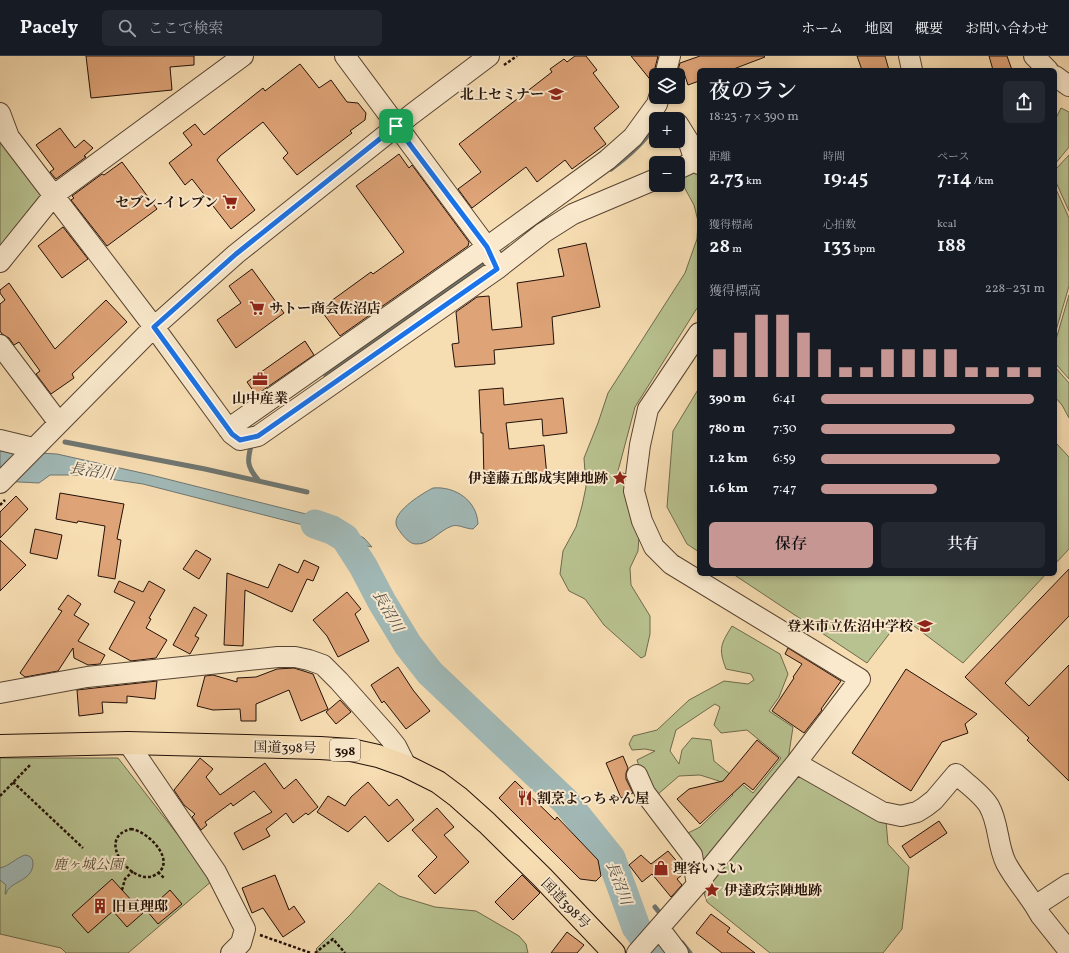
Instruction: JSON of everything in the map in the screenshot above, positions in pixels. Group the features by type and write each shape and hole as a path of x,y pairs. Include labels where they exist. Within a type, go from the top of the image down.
{"highway":[{"name":"国道398号","path":"0,746 128,743 328,748 351,750 378,756 406,766 438,782 472,809 542,877 614,953"}],"street":[{"path":"0,262 54,195 243,56"},
{"path":"345,56 487,247 497,269"},
{"path":"667,68 670,56"},
{"path":"909,56 912,68"},
{"path":"1034,56 1046,68"},
{"path":"0,483 154,327 236,254 396,126 496,61"},
{"path":"1057,77 1069,86"},
{"path":"242,435 487,247 607,160 633,137 657,104"},
{"path":"0,113 9,137 154,327 242,435"},
{"path":"685,135 688,140 693,163"},
{"path":"242,435 497,269 543,233 573,214 649,182"},
{"path":"638,951 697,885 796,763 860,679 671,564 654,547 642,521 634,490 640,445 648,409 697,336"},
{"path":"0,345 59,422"},
{"path":"0,440 33,448"},
{"path":"0,692 87,677 278,657 295,657 323,665 388,736 396,746 406,766"},
{"path":"128,743 216,872 242,944"},
{"path":"796,763 882,812 901,816 917,812 925,808 934,800 956,774 989,806 1006,863 1036,906 1041,916 1069,951"},
{"path":"637,775 645,793 692,854 697,885"},
{"path":"1036,906 1069,884"},
{"path":"657,930 678,953"}],"path":[{"path":"496,61 517,56"},
{"path":"13,782 83,848"},
{"path":"131,829 142,832 160,850 164,860 158,872 150,877 144,878 138,876 132,871 120,859 116,849 118,838 126,830 131,829"},
{"path":"122,890 125,879 132,871"},
{"path":"158,872 165,879"},
{"path":"315,953 333,939 346,953"},
{"path":"242,944 311,953"}],"green space":[{"path":"1061,108 1069,112 1069,147 1057,162 1057,116"},
{"path":"0,139 43,194 0,254"},
{"path":"1069,155 1069,211 1057,184 1057,168"},
{"path":"697,170 697,217 694,205 685,189 685,174"},
{"path":"1057,191 1069,218 1069,286 1057,327"},
{"path":"697,239 697,308 635,407 618,471 628,475 639,536 638,551 630,568 631,585 650,616 650,634 645,656 641,658 604,625 585,599 569,591 560,574 563,551 576,527 586,487 584,458 608,393 685,273"},
{"path":"1069,295 1069,379 1057,365 1057,336"},
{"path":"1057,369 1069,383 1069,418 1057,399"},
{"path":"697,391 697,551 687,544 667,507 673,431"},
{"path":"1057,444 1069,457 1069,549 1057,562"},
{"path":"736,576 1044,576 963,663 902,617 867,663"},
{"path":"732,626 780,654 788,674 779,697 769,711 793,727 788,760 701,868 647,792 637,760 655,751 645,749 632,750 629,744 633,736 657,730 689,700 724,681 748,684 754,680 751,674 726,669 721,651 723,642","holes":["715,704 720,707 714,725 721,733 747,730 781,758 753,793 714,761 711,740 692,738 682,750 679,764 670,751 676,730","700,775 719,781 733,795 700,827 688,833 657,795 679,776"]},
{"name":"鹿ヶ城公園","path":"0,758 118,758 213,880 128,953 66,953 61,948 0,934"},
{"path":"801,775 886,821 888,844 909,867 902,929 883,953 770,953 707,902 703,890 794,777"},
{"path":"379,883 399,896 435,907 476,911 519,936 526,944 528,953 319,953 316,949"}],"water":[{"path":"0,451 57,454 151,475 314,516 340,526 364,538 372,547 338,540 329,534 307,526 143,484 83,475 50,475 39,483 0,481"},
{"path":"433,488 441,488 457,492 464,497 474,508 478,524 473,529 452,526 421,544 412,543 406,539 396,526 397,518 410,502"},
{"path":"25,855 32,859 32,870 25,878 11,886 5,894 6,885 0,880 0,868"}],"building":[{"path":"86,56 194,56 194,65 170,67 172,90 91,98"},
{"path":"575,56 586,56 597,70 593,73 619,107 594,128 606,144 572,169 565,160 537,182 526,167 472,208 458,189 481,172 459,144 552,72 550,69 564,59 567,62"},
{"path":"631,56 658,56 655,68 649,68 649,78"},
{"path":"700,56 765,57 736,68 697,68 697,82 688,85 685,76 685,68 679,68 680,63"},
{"path":"857,56 885,56 888,68 861,68"},
{"path":"989,56 1007,56 1011,68 992,68"},
{"path":"300,64 319,88 331,80 347,102 358,103 366,113 365,120 350,131 352,133 297,175 283,158 288,153 263,122 220,156 217,160 255,210 231,229 192,179 185,185 169,163 192,145 183,133 195,124 204,135 263,88 265,91"},
{"path":"60,128 75,148 84,140 93,148 84,156 86,157 56,179 50,172 54,169 36,145"},
{"path":"399,154 409,168 412,165 469,242 468,246 340,336 320,309 371,272 373,274 404,252 356,186"},
{"path":"122,162 157,209 107,246 71,200 74,198 72,196 102,174 104,175"},
{"path":"63,227 88,259 62,278 38,246"},
{"path":"586,243 600,307 552,317 554,344 494,350 495,364 455,367 452,344 459,343 456,312 477,297 489,296 492,330 522,327 517,283 564,276 558,249"},
{"name":"サトー商会佐沼店","path":"252,269 284,313 236,348 217,320 241,303 229,286"},
{"path":"9,283 55,349 106,300 127,322 72,374 74,378 51,394 36,374 40,371 19,342 14,345 9,338 0,331 0,304 5,300 0,293 0,290"},
{"path":"305,341 314,355 256,395 247,382"},
{"path":"503,388 504,405 563,398 567,433 543,436 542,419 506,423 509,449 544,445 547,476 484,482 483,433 481,433 479,390"},
{"path":"60,493 124,504 117,539 121,540 115,579 98,576 105,526 56,519"},
{"path":"16,496 28,509 0,538 0,512"},
{"path":"35,529 62,535 57,559 30,553"},
{"path":"0,540 26,565 0,591"},
{"path":"196,550 211,559 199,579 183,569"},
{"path":"304,560 319,567 313,581 307,579 292,612 245,590 243,646 224,645 227,573 268,588 279,564 298,573"},
{"path":"1069,569 1069,616 1005,683 1029,706 1069,665 1069,781 1027,740 1029,738 965,677"},
{"path":"119,581 143,592 149,581 165,590 149,618 151,619 146,628 167,640 156,658 131,661 109,649 135,602 114,592"},
{"path":"347,592 361,609 355,614 369,641 338,657 327,636 313,620"},
{"path":"68,595 81,604 74,615 89,624 78,641 105,655 100,664 88,665 74,658 73,648 58,671 25,677 20,673 62,611 58,609"},
{"path":"194,607 207,615 195,636 199,638 190,654 173,645"},
{"path":"788,648 841,681 821,709 822,710 804,733 772,711 802,664 785,654"},
{"path":"398,667 413,690 430,711 406,729 384,701 382,703 371,685"},
{"path":"294,668 313,674 328,709 301,721 289,690 256,704 256,721 241,721 240,709 213,710 197,706 205,676 213,675 237,682 237,678 256,677 277,669"},
{"path":"906,669 977,714 965,724 968,733 942,742 911,791 852,753"},
{"path":"157,681 155,699 127,696 127,703 102,702 103,713 79,716 77,690"},
{"path":"340,700 351,712 336,724 326,712"},
{"path":"757,740 779,758 753,790 744,783 700,824 677,799 689,789 723,781"},
{"path":"623,756 628,768 626,779 633,793 621,798 606,763"},
{"path":"200,758 213,769 206,777 220,795 265,763 284,789 296,779 318,807 308,815 306,813 293,823 286,813 266,829 270,836 243,850 234,833 272,812 254,791 233,806 231,803 205,822 207,825 201,830 192,817 195,814 184,805 174,790"},
{"path":"515,781 555,820 557,817 598,860 601,876 596,881 580,879 499,798"},
{"path":"368,782 389,806 397,799 414,820 388,842 365,816 348,832 317,812 328,796 345,806 351,797"},
{"path":"437,808 454,827 444,835 469,862 435,894 418,876 437,857 412,830"},
{"path":"939,821 947,833 910,858 902,846"},
{"path":"668,851 680,865 676,868 682,875 677,879 682,885 671,897 652,874 642,882 629,865 641,855 651,864"},
{"path":"275,875 289,910 294,906 305,922 283,937 263,908 252,913 242,888"},
{"path":"522,875 540,893 513,920 495,902"},
{"name":"旧亘理邸","path":"112,879 143,913 127,927 113,911 88,933 72,915"},
{"path":"170,890 182,904 158,924 147,911"},
{"path":"711,914 730,928 727,932 755,953 722,953 696,933"},
{"path":"567,932 584,945 577,953 551,953"}],"waterway":[{"path":"611,169 636,149 649,133"},
{"path":"326,376 488,259"},
{"path":"65,442 205,469 307,492"},
{"path":"252,442 249,454 249,463 252,471 259,481"},
{"name":"長沼川","path":"315,524 332,530 345,538 363,566 382,602 408,645 430,673 566,802 611,858 636,927 655,953"},
{"path":"655,907 659,912"},
{"path":"682,943 690,953"}],"place":[{"name":"北上セミナー","path":"556,94"},
{"name":"セブン-イレブン","path":"230,202"},
{"name":"サトー商会佐沼店","path":"257,308"},
{"name":"山中産業","path":"260,379"},
{"name":"伊達藤五郎成実陣地跡","path":"620,478"},
{"name":"登米市立佐沼中学校","path":"925,626"},
{"name":"割烹よっちゃん屋","path":"525,798"},
{"name":"理容いこい","path":"661,868"},
{"name":"伊達政宗陣地跡","path":"712,890"},
{"name":"旧亘理邸","path":"100,906"}],"route":[{"path":"396,126 487,247 497,269 258,436 240,440 232,434 154,327 236,254 396,126"}]}
